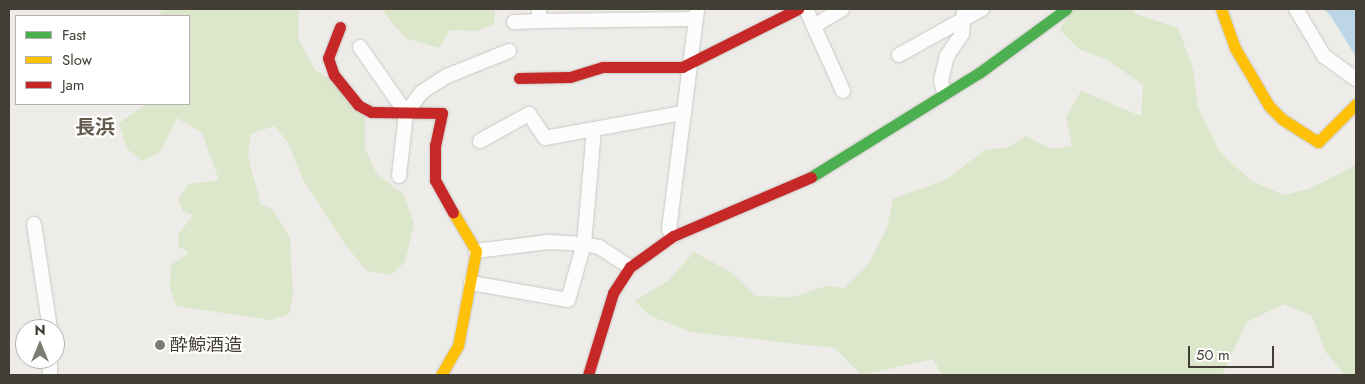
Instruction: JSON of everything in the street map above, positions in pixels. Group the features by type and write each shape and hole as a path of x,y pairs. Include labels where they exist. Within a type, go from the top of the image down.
{"street":[{"path":"518,78 570,77 603,66 682,67 798,9"},
{"path":"806,9 843,91"},
{"path":"814,26 842,9"},
{"path":"899,55 964,13 982,9"},
{"path":"588,375 613,293 630,267 673,236 808,179 944,93 1066,9"},
{"path":"1220,9 1235,48 1269,106 1282,119 1318,142 1356,104"},
{"path":"1296,9 1324,56 1356,79"},
{"path":"944,93 941,80 947,56 962,34 964,13"},
{"path":"514,22 539,15 696,14 668,229 673,236"},
{"path":"340,27 328,58 334,75 358,105 371,112 442,113 435,145 435,180 476,250 458,346 441,375"},
{"path":"360,47 406,113"},
{"path":"399,176 406,113 432,84 509,51"},
{"path":"480,140 529,114 544,138 683,113"},
{"path":"471,282 568,300 584,244 594,129"},
{"path":"34,224 48,319"},
{"path":"476,250 548,242 584,244 599,247 630,267"}],"green space":[{"path":"163,9 299,9 298,38 315,70 343,87 365,115 365,149 377,174 404,195 414,224 405,262 391,275 367,271 347,247 302,178 288,142 274,126 251,134 248,156 261,205 272,209 290,238 293,295 289,314 271,320 176,306 170,288 171,265 189,253 178,246 178,235 193,215 183,211 178,200 189,184 219,180 202,133 177,118 160,152 142,161 127,149 119,123 146,105 190,105 190,15 159,15"},
{"path":"381,9 495,9 494,25 476,31 450,30 439,48 405,38"},
{"path":"1071,9 1132,9 1136,14 1178,28 1193,68 1198,107 1219,151 1250,180 1283,195 1309,189 1356,165 1356,375 1345,375 1325,351 1312,316 1284,304 1247,322 1222,375 942,375 933,359 861,375 835,348 691,332 650,316 635,301 669,280 694,252 732,273 755,296 793,297 826,286 845,288 868,265 887,228 893,199 947,179 985,150 1008,147 1026,136 1051,149 1072,146 1066,117 1081,91 1141,116 1143,85 1109,61 1079,49 1060,30"}],"water":[{"path":"1324,9 1356,9 1356,57 1330,15"}],"traffic: fast":[{"path":"811,177 979,73 1066,9"}],"traffic: slow":[{"path":"1221,9 1235,48 1269,106 1282,119 1318,142 1356,104"},
{"path":"441,375 458,346 476,251 453,212"}],"traffic: jam":[{"path":"519,78 570,77 603,67 682,67 798,9"},
{"path":"340,27 328,58 334,75 358,105 371,112 442,113 435,145 435,180 453,212"},
{"path":"588,375 613,293 630,267 673,236 811,177"}],"place":[{"name":"酔鯨酒造","path":"160,345"}],"district":[{"name":"長浜","path":"95,127"}]}
